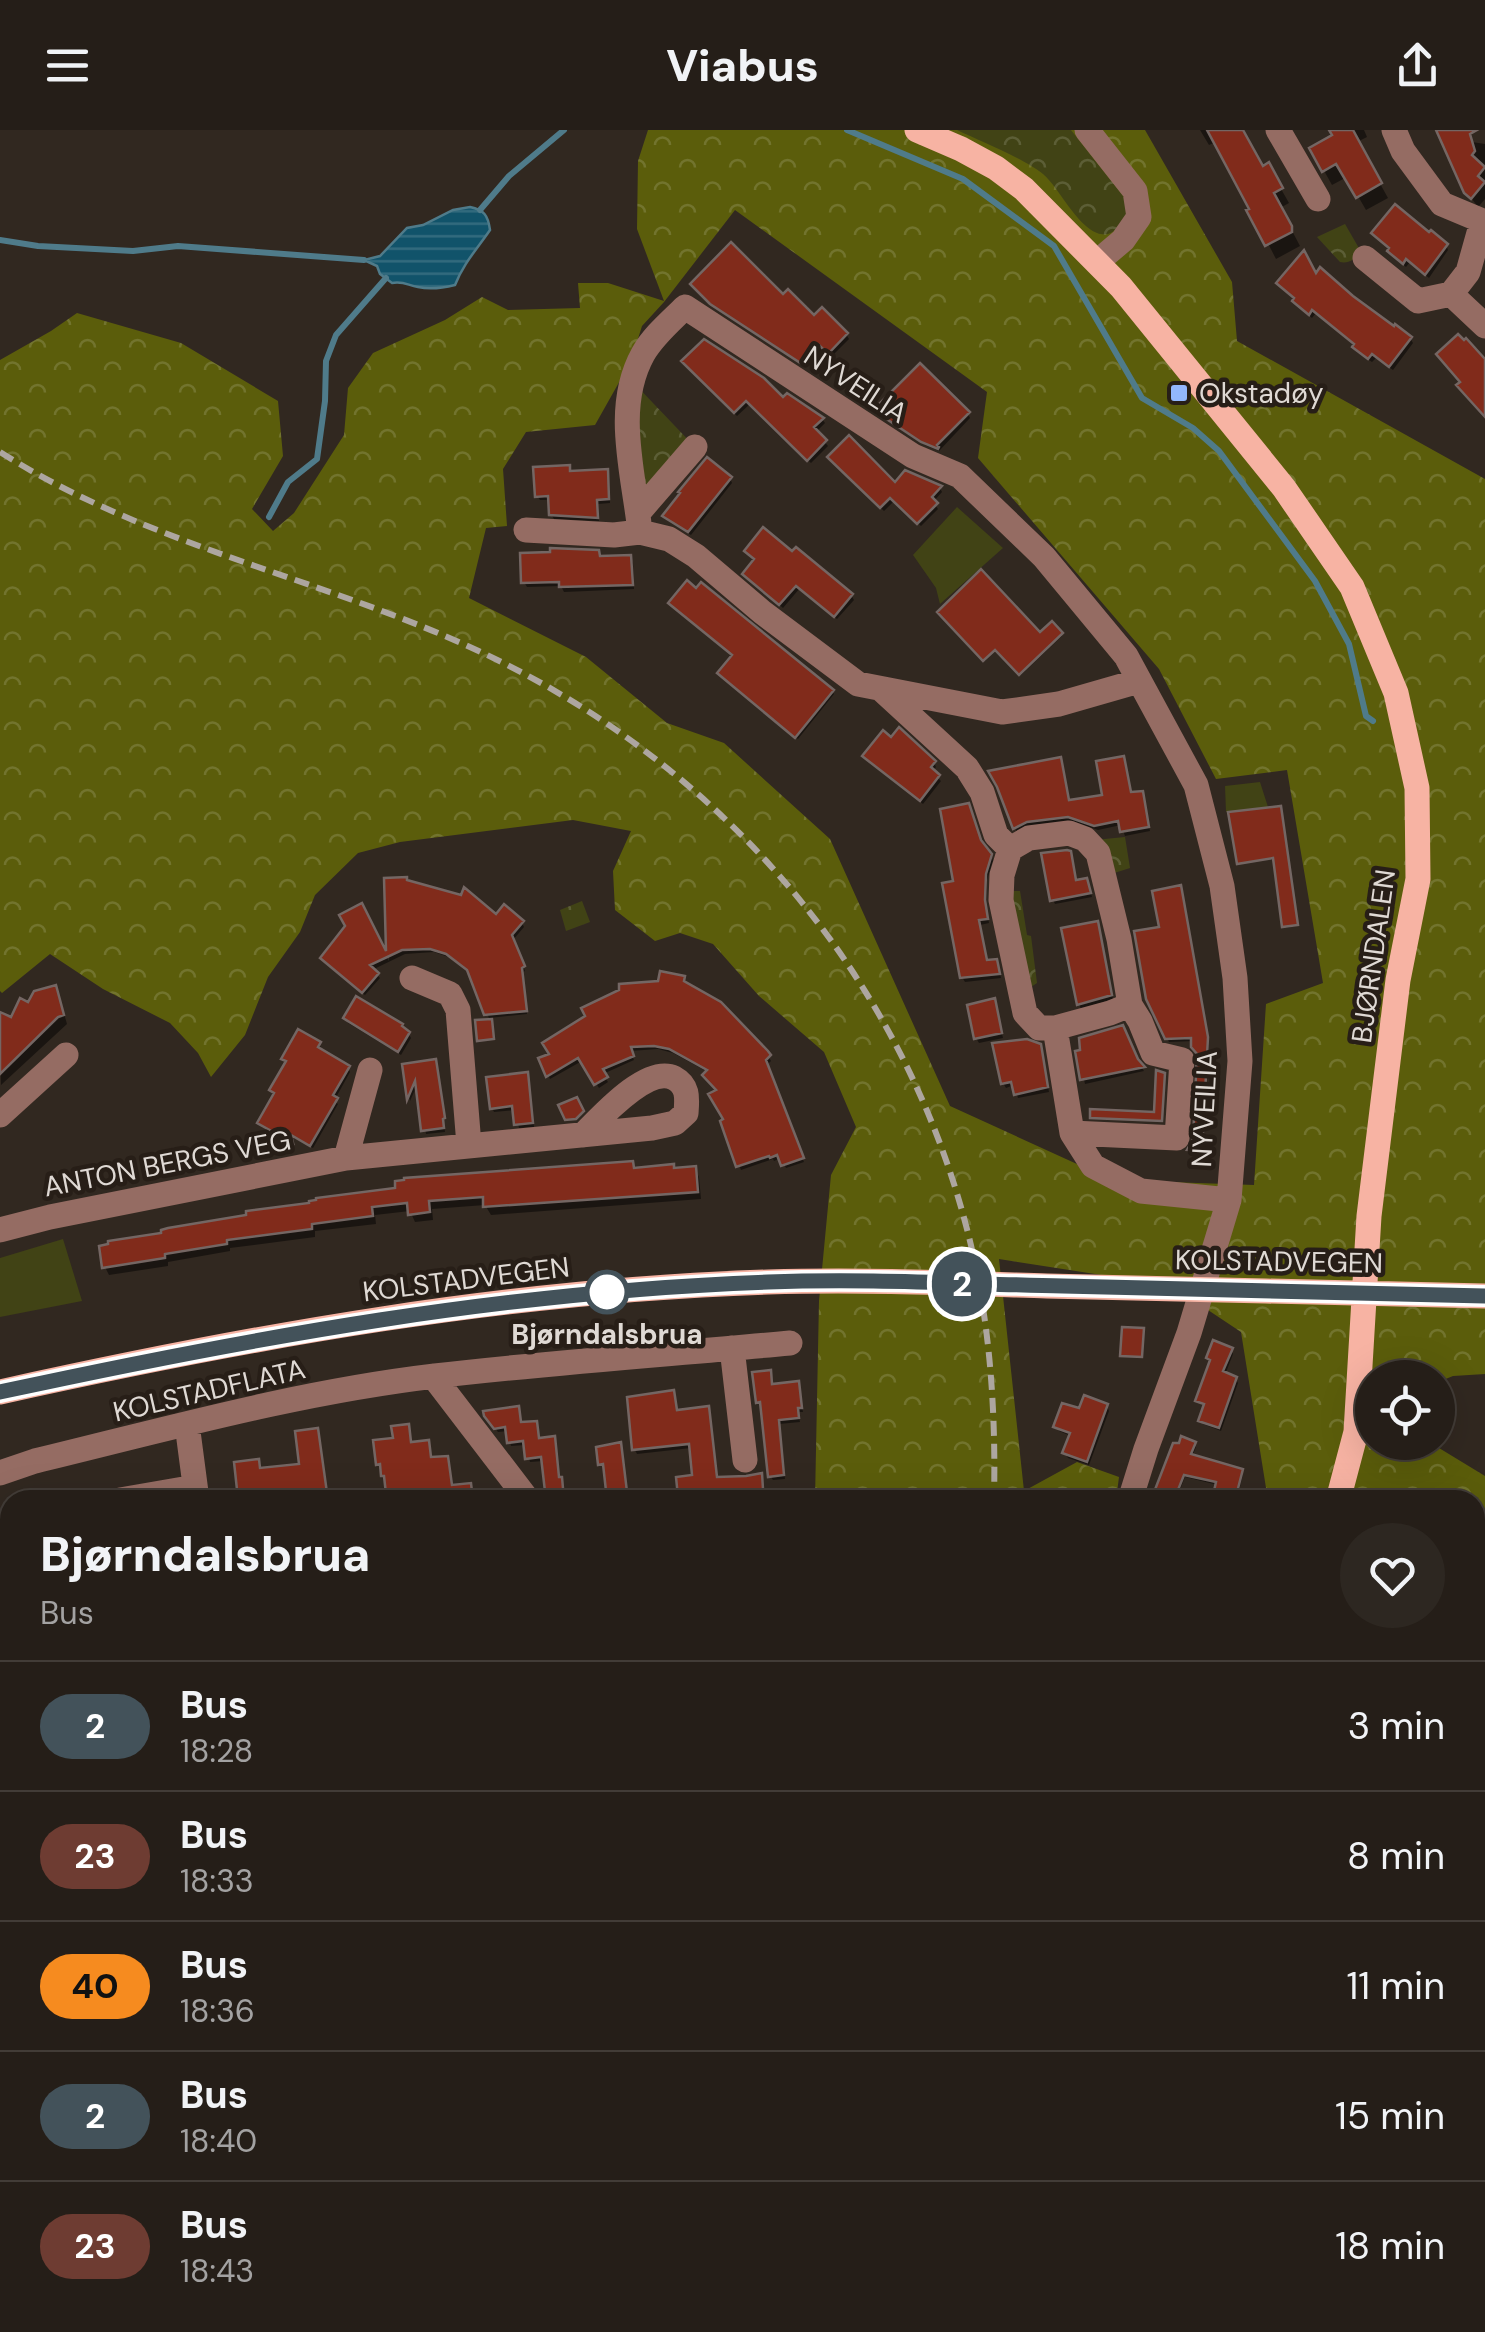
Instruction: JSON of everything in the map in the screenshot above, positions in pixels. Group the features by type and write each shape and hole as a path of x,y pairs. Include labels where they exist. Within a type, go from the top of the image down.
{"main road":[{"name":"BJØRNDALEN","path":"917,130 996,168 1024,189 1122,287 1284,488 1352,588 1396,693 1416,788 1418,879 1398,980 1368,1216 1356,1432 1341,1490"},
{"name":"KOLSTADVEGEN","path":"0,1392 246,1341 441,1310 694,1286 878,1282 1485,1296"}],"street":[{"path":"1086,130 1135,191 1140,217 1123,240 1097,262"},
{"path":"1278,130 1318,200"},
{"path":"1365,258 1418,300 1451,294 1468,272 1483,222 1442,204 1403,152 1394,130"},
{"path":"1451,294 1485,326"},
{"name":"NYVEILIA","path":"639,522 628,435 632,381 644,353 685,306 912,456 960,476 1044,557 1126,656 1196,785 1222,886 1235,978 1240,1061 1228,1200 1190,1333 1133,1490"},
{"path":"526,530 614,535 639,522 695,447"},
{"path":"639,522 696,556 762,612 858,684 1002,712 1059,704 1139,680"},
{"path":"880,688 967,768 982,792 996,835 1010,849"},
{"path":"1054,1028 1072,1134 1177,1138 1182,1060 1153,1052 1130,1005 1098,852 1069,833 1030,838 1010,849 1002,875 1001,900 1024,1013 1039,1028 1054,1028 1130,1005"},
{"path":"412,978 450,994 458,1010 469,1144"},
{"path":"0,1115 66,1056"},
{"path":"346,1158 370,1070"},
{"name":"NYVEILIA","path":"1072,1134 1093,1166 1140,1191 1228,1200"},
{"name":"ANTON BERGS VEG","path":"0,1230 50,1216 346,1158 583,1135"},
{"name":"KOLSTADFLATA","path":"0,1473 275,1402 433,1376 790,1343"},
{"path":"732,1348 745,1460"},
{"path":"433,1376 520,1490"},
{"path":"188,1424 196,1490"}],"green space":[{"path":"648,130 1145,130 1232,282 1237,341 1485,479 1485,1374 1455,1376 1455,1360 1355,1360 1355,1460 1455,1458 1485,1476 1485,1490 1266,1490 1241,1332 1172,1286 999,1259 1024,1490 815,1490 819,1301 831,1175 856,1127 824,1052 759,996 713,944 680,933 655,941 615,910 613,871 631,831 573,820 400,842 358,853 315,895 300,932 268,977 245,1035 211,1077 198,1053 170,1023 103,989 50,954 0,991 0,360 77,313 181,343 278,401 283,456 252,509 273,531 294,513 344,435 348,388 373,353 445,320 482,297 508,310 580,308 578,283 608,283 664,301 637,229 638,161","holes":["735,210 987,392 978,458 1159,669 1216,779 1287,770 1323,983 1266,1004 1254,1185 1112,1180 950,1106 830,839 724,743 667,723 586,657 469,598 486,528 507,526 503,469 526,432 595,425 631,361 642,326"]},
{"path":"957,130 1071,130 1124,197 1127,213 1112,232 1097,233 1082,223 1035,168"},
{"path":"1345,224 1360,250 1353,260 1340,262 1317,237"},
{"path":"632,381 695,447 638,513"},
{"path":"957,507 1003,548 940,604 936,588 913,555"},
{"path":"1260,782 1268,807 1226,812 1225,786"},
{"path":"1125,837 1130,868 1111,874 1095,840"},
{"path":"1008,891 1020,891 1027,935 1031,936 1037,983 1025,991"},
{"path":"582,901 590,922 566,931 560,910"},
{"path":"63,1239 82,1301 0,1317 0,1258"},
{"path":"1077,1462 1119,1477 1117,1490 1026,1490"}],"water":[{"path":"470,207 484,214 490,230 455,285 428,288 392,283 380,274 377,266 364,260 380,256 407,228"}],"building":[{"path":"1207,130 1243,130 1263,166 1269,162 1283,188 1274,193 1292,232 1265,246"},
{"path":"1329,130 1353,130 1382,183 1356,198 1336,164 1322,172 1309,148 1332,135"},
{"path":"1436,130 1477,130 1470,134 1475,151 1472,155 1485,167 1478,176 1485,182 1471,199 1464,193"},
{"path":"1395,204 1448,244 1425,275 1406,259 1403,264 1371,233"},
{"path":"731,242 783,294 788,289 814,315 822,307 848,333 828,354 819,345 802,364 710,304 690,284"},
{"path":"1304,250 1316,273 1320,267 1353,296 1412,337 1389,367 1372,354 1368,359 1312,310 1309,315 1292,301 1294,298 1276,283"},
{"path":"1458,334 1485,359 1485,417 1456,385 1460,382 1436,354"},
{"path":"704,339 764,378 783,397 787,393 824,418 814,427 827,440 807,461 746,401 734,413 681,361"},
{"path":"920,363 970,412 937,445 938,449 873,410"},
{"path":"849,435 895,482 905,470 942,486 932,497 938,503 917,524 890,498 880,508 827,457"},
{"path":"707,457 732,477 688,532 662,516"},
{"path":"570,465 570,471 608,469 609,499 597,500 598,518 549,515 548,496 535,497 533,467"},
{"path":"763,527 792,551 796,547 853,594 834,617 796,586 779,605 742,574 754,559 744,551"},
{"path":"550,548 599,550 600,556 631,555 633,585 559,587 559,582 521,583 520,553 550,552"},
{"path":"981,569 1040,632 1052,621 1063,633 1019,675 995,650 983,661 937,612"},
{"path":"687,580 696,588 701,582 834,690 795,738 717,673 732,655 668,603"},
{"path":"899,727 936,761 931,767 940,775 920,801 862,756 883,730 891,737"},
{"path":"1124,756 1131,792 1143,791 1149,827 1120,832 1118,821 1094,826 1068,817 1027,822 1013,829 988,771 1061,757 1069,800 1102,795 1096,761"},
{"path":"969,803 981,840 992,854 986,874 988,919 979,920 987,960 997,959 1000,974 960,978 942,883 953,881 940,809"},
{"path":"1281,806 1298,925 1282,927 1273,858 1237,864 1228,812"},
{"path":"1071,851 1076,880 1087,878 1091,893 1050,901 1041,853"},
{"path":"407,877 461,895 464,887 496,914 504,904 524,921 512,935 525,966 522,968 527,1011 484,1015 467,970 446,954 430,949 402,950 370,965 379,973 362,993 320,958 345,926 339,915 362,903 386,951 384,878"},
{"path":"1181,885 1208,1037 1202,1151 1187,1150 1193,1139 1197,1054 1191,1047 1191,1038 1165,1039 1146,999 1134,931 1159,927 1152,891"},
{"path":"1098,921 1112,995 1077,1005 1061,928"},
{"path":"660,971 685,976 684,981 721,1002 768,1051 771,1055 766,1060 804,1158 781,1166 777,1155 769,1156 736,1167 720,1121 723,1119 708,1094 716,1090 702,1075 707,1070 669,1049 631,1047 634,1056 603,1069 608,1077 594,1085 578,1058 546,1077 538,1058 549,1054 542,1043 585,1016 581,1008 619,990 619,984 658,981"},
{"path":"56,985 64,1015 0,1074 0,1012 11,1017 20,998 28,1002 34,991"},
{"path":"356,996 410,1032 398,1052 343,1018"},
{"path":"995,998 1002,1033 974,1039 967,1005"},
{"path":"492,1019 494,1039 477,1041 475,1020"},
{"path":"1123,1025 1145,1067 1080,1080 1075,1051 1080,1050 1079,1038"},
{"path":"298,1029 321,1042 318,1047 350,1066 333,1095 338,1098 310,1146 291,1135 293,1143 257,1123 274,1093 269,1090 286,1061 281,1059"},
{"path":"1027,1039 1041,1044 1048,1087 1014,1095 1011,1082 1001,1084 992,1043"},
{"path":"436,1059 444,1128 421,1131 415,1081 407,1100 402,1064"},
{"path":"1156,1070 1165,1073 1162,1121 1090,1118 1090,1109 1154,1112"},
{"path":"528,1072 533,1123 514,1125 512,1106 490,1109 486,1077"},
{"path":"577,1097 584,1111 576,1119 565,1120 558,1105"},
{"path":"633,1161 634,1168 696,1166 698,1192 483,1207 483,1197 429,1201 430,1212 408,1215 407,1203 372,1207 373,1216 227,1240 227,1244 165,1254 165,1258 102,1268 99,1246 108,1241 246,1215 246,1211 309,1203 316,1198 395,1188 395,1181 404,1178"},
{"path":"1122,1327 1144,1328 1142,1357 1120,1356"},
{"path":"1213,1340 1233,1348 1223,1371 1237,1377 1219,1428 1198,1421 1204,1404 1195,1401"},
{"path":"771,1370 772,1384 799,1381 802,1408 798,1408 799,1418 779,1420 784,1475 768,1477 760,1402 756,1403 752,1372"},
{"path":"674,1390 677,1410 709,1406 717,1477 762,1473 763,1489 677,1490 676,1477 692,1475 689,1444 632,1450 627,1397"},
{"path":"1084,1395 1108,1404 1087,1462 1062,1453 1070,1433 1053,1427 1062,1403 1079,1408"},
{"path":"519,1406 521,1422 537,1421 539,1438 555,1436 563,1490 545,1490 541,1457 525,1459 523,1441 507,1443 505,1427 494,1429 483,1411"},
{"path":"409,1424 411,1442 429,1440 431,1457 448,1456 452,1485 471,1483 472,1490 386,1490 380,1464 376,1465 373,1440 393,1438 391,1426"},
{"path":"318,1428 327,1490 237,1490 234,1462 259,1459 260,1468 299,1464 295,1431"},
{"path":"1181,1436 1196,1442 1191,1454 1243,1469 1238,1490 1214,1490 1216,1482 1184,1475 1178,1490 1155,1490 1173,1443 1179,1443"},
{"path":"621,1442 627,1490 606,1490 603,1464 598,1465 596,1447"}],"waterway":[{"path":"480,210 509,176 564,130"},
{"path":"847,130 963,179 1054,246 1142,398 1193,428 1219,451 1315,581 1349,644 1366,716 1373,721"},
{"path":"0,240 38,246 133,251 178,246 364,260"},
{"path":"269,517 288,482 317,459 326,361 336,335 386,278"}],"railway":[{"path":"0,452 107,509 445,636 538,682 625,737 705,801 777,873 840,953 893,1040 936,1134 968,1233 982,1299 992,1399 994,1490"}],"bus line":[{"name":"2","path":"0,1392 340,1325 561,1296 694,1286 878,1282 1485,1296"}],"place":[{"name":"Okstadøy","path":"1179,393"},
{"name":"Bjørndalsbrua","path":"607,1292"}]}
